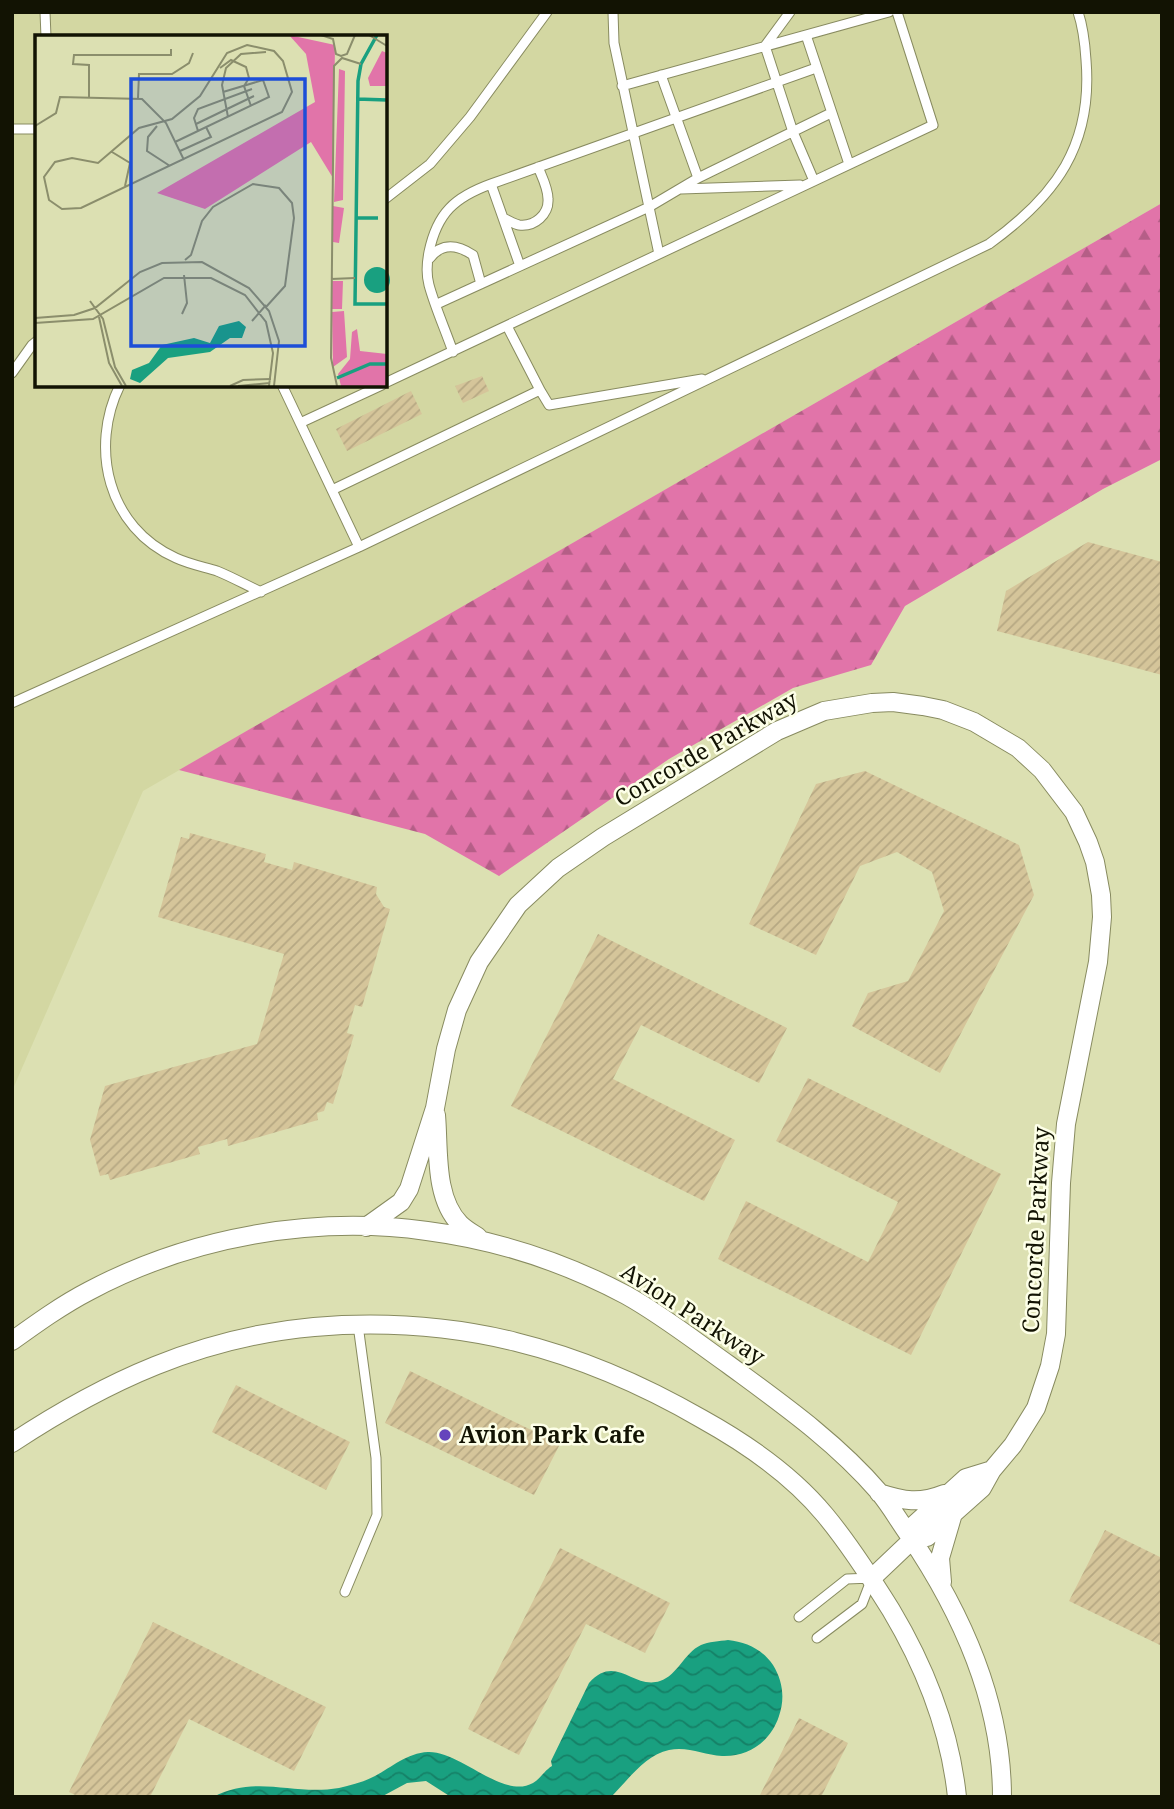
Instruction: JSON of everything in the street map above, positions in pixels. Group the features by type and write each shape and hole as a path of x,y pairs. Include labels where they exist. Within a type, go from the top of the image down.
{"street":[{"name":"Concorde Parkway","path":"366,1227 401,1202 409,1189 435,1108 446,1049 466,986 500,928 536,887 558,868 603,837 777,731 824,711 872,703 893,702 923,706 974,722 1001,736 1042,770 1074,812 1095,862 1102,917 1098,962 1066,1124 1060,1183 1056,1334 1041,1398 1031,1418 992,1470 982,1488 928,1536 912,1540 872,1578"},
{"name":"Concorde Parkway","path":"435,1108 442,1184 448,1207 460,1224 482,1240"},
{"name":"Avion Parkway","path":"12,1341 59,1308 135,1269 209,1244 286,1230 366,1227 425,1230 482,1240 585,1275 628,1296 668,1321 799,1416 841,1453 879,1493 912,1540 958,1616 983,1678 994,1721 1002,1770 1002,1797"},
{"path":"12,1443 91,1394 134,1374 177,1357 267,1334 358,1325 416,1326 495,1336 583,1361 636,1383 743,1443 769,1462 824,1514 872,1578 913,1647 946,1738 957,1797"},
{"name":"Concorde Parkway","path":"912,1540 913,1526 951,1491 966,1478 992,1470"},
{"path":"879,1493 904,1500 928,1500 951,1491"},
{"path":"943,1589 940,1558 954,1511"}],"lane":[{"path":"46,12 46,35"},
{"path":"387,197 430,164 508,69 547,12"},
{"path":"613,12 614,43 622,86 659,254"},
{"path":"765,46 790,12"},
{"path":"622,86 888,12"},
{"path":"387,382 933,125 897,12"},
{"path":"12,703 359,547 989,244 1022,220 1044,197 1062,171 1075,145 1088,88 1078,12"},
{"path":"806,35 849,164"},
{"path":"765,46 810,183"},
{"path":"453,352 428,283 427,262 439,222 451,206 470,192 491,184 816,68"},
{"path":"661,75 698,178"},
{"path":"437,304 649,207 698,178 831,113"},
{"path":"12,129 35,129"},
{"path":"503,218 519,225 531,224 542,217 548,206 548,197 538,167"},
{"path":"679,189 810,183"},
{"path":"491,184 520,266"},
{"path":"427,262 436,250 448,246 461,248 473,255 481,284"},
{"path":"508,326 548,405 712,378"},
{"path":"12,373 35,343"},
{"path":"119,387 109,416 104,443 106,466 111,488 134,527 150,542 175,558 220,572 261,592"},
{"path":"283,387 359,547"},
{"path":"300,423 377,387"},
{"path":"332,490 540,390"},
{"path":"345,1592 377,1515 376,1458 358,1325"},
{"path":"799,1617 847,1579 872,1578 862,1604 817,1638"}],"shaded area":[{"path":"12,12 1162,12 1162,203 143,791 12,1091"}],"green space":[{"path":"1162,203 1162,459 1103,489 905,606 871,665 793,688 669,759 499,876 425,834 179,770"}],"water":[{"path":"728,1640 741,1642 759,1651 769,1659 776,1671 781,1684 782,1703 771,1733 758,1746 732,1756 683,1749 660,1753 637,1769 611,1797 451,1797 426,1781 407,1783 381,1797 213,1797 245,1787 306,1790 339,1788 366,1780 406,1758 428,1752 441,1754 495,1780 521,1787 533,1783 552,1766 551,1761 589,1683 599,1675 608,1671 641,1681 660,1681 672,1674 690,1653 701,1645"}],"building":[{"path":"482,376 489,391 463,403 455,386"},
{"path":"411,391 422,414 347,451 336,429"},
{"path":"1088,542 1162,562 1162,675 997,631 1006,591"},
{"path":"865,771 1019,845 1034,895 940,1073 852,1026 868,993 908,981 944,911 932,872 897,852 860,866 816,955 749,924 816,784"},
{"path":"190,833 266,854 264,862 292,870 294,862 377,887 376,894 384,907 390,909 362,1007 355,1005 347,1033 354,1035 333,1104 327,1102 324,1111 317,1113 318,1120 228,1146 227,1139 198,1147 200,1154 110,1180 108,1174 100,1176 90,1140 105,1086 257,1044 284,954 158,917 181,837 189,839"},
{"path":"598,934 787,1028 759,1083 641,1025 613,1079 735,1140 704,1201 511,1106"},
{"path":"808,1078 1001,1174 911,1355 718,1259 746,1201 868,1262 898,1202 776,1141"},
{"path":"410,1371 560,1444 534,1495 385,1423"},
{"path":"236,1385 350,1442 326,1490 212,1432"},
{"path":"1105,1530 1162,1558 1162,1646 1069,1601"},
{"path":"560,1548 670,1603 645,1653 586,1624 519,1755 468,1729"},
{"path":"153,1622 326,1707 294,1771 189,1719 150,1797 79,1797 69,1792"},
{"path":"799,1718 848,1743 821,1797 759,1797"}],"place":[{"name":"Avion Park Cafe","path":"445,1435"}]}
